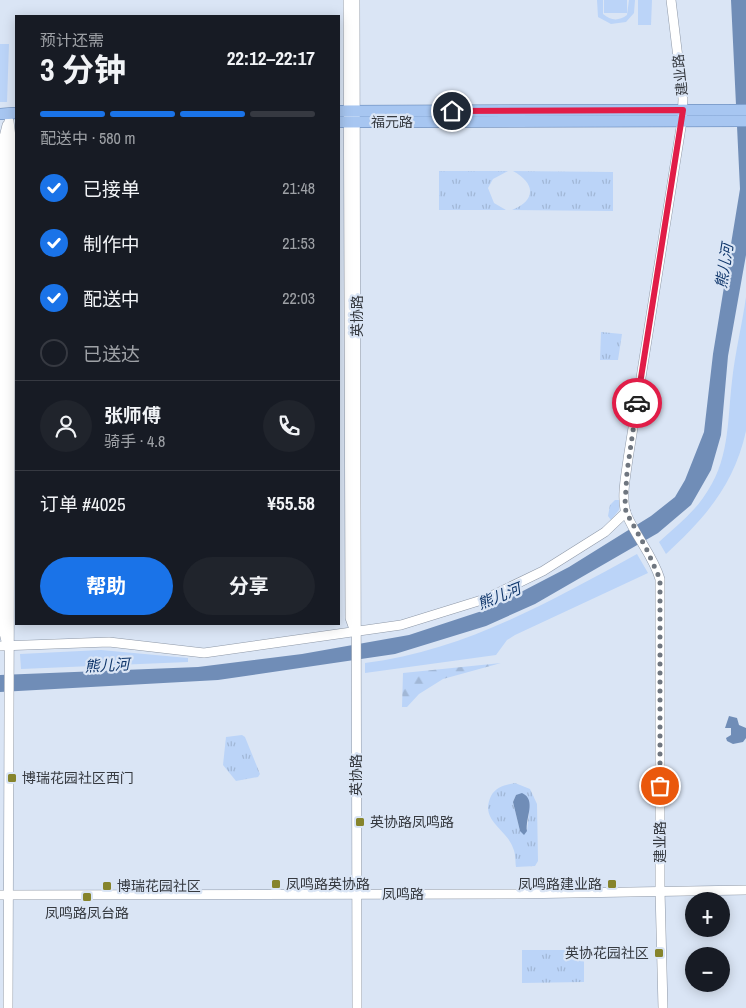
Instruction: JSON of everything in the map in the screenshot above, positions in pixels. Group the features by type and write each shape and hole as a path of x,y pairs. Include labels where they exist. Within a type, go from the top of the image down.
{"main road":[{"name":"福元路","path":"348,116 740,115"}],"street":[{"name":"英协路","path":"348,0 350,618 355,635"},
{"name":"英协路","path":"355,0 348,116 357,466 355,635 357,1008"},
{"name":"建业路","path":"663,1008 660,890 661,588 659,575 626,512 625,495 628,459 683,116 671,0"},
{"path":"2,1008 4,712 8,701 3,629 7,322 4,137 8,118"},
{"path":"340,292 350,292"},
{"path":"4,646 118,642 140,647 204,653 355,635 401,625 485,599 543,571 605,532 626,512"},
{"name":"凤鸣路","path":"4,895 515,894 746,890"},
{"path":"4,895 8,1008"}],"green space":[{"path":"597,0 603,0 603,14 609,18 618,19 627,15 629,0 635,0 634,13 626,22 611,24 598,17"},
{"path":"604,0 627,0 627,13 604,13"},
{"path":"638,0 652,0 651,25 638,25"},
{"path":"0,44 9,44 7,102 0,102"},
{"path":"439,171 508,171 493,179 488,188 494,203 506,210 439,210"},
{"path":"513,171 613,172 613,211 512,210 526,201 530,191 526,181"},
{"path":"746,297 746,431 741,450 726,484 716,499 705,514 666,554 659,542 688,516 703,498 712,484 723,456 728,427 733,371"},
{"path":"601,332 622,334 618,360 600,360"},
{"path":"615,500 619,500 619,510 611,520 608,516 610,505"},
{"path":"637,554 648,573 515,635 507,640 496,655 365,673 365,663 402,657 437,648 506,622"},
{"path":"101,650 188,658 188,662 21,669 20,654"},
{"path":"501,663 443,679 419,694 407,707 402,707 403,673"},
{"path":"242,735 245,737 260,774 258,777 236,781 223,765 226,737"},
{"path":"515,783 530,789 537,804 538,861 535,866 516,867 515,853 510,841 495,824 489,812 488,805 495,790","holes":["516,795 529,812 527,831 520,831 513,802"]},
{"path":"522,950 584,950 584,982 522,983"}],"shaded area":[{"path":"731,0 746,0 746,255 728,356 721,435 711,470 691,505 658,533 535,604 486,626 395,654 218,680 0,692 0,675 198,667 302,654 409,635 488,609 569,567 651,516 675,497 685,480 704,432 713,354 740,189"},
{"path":"729,716 737,718 739,725 746,728 746,738 743,742 733,744 727,741 726,738 731,735 731,728 725,728"},
{"path":"522,793 529,800 530,805 527,831 524,835 520,831 513,802 516,795"}],"way so far":[{"path":"637,403 627,472 625,504 626,512 632,525 646,548 660,579 660,786"}],"place":[{"name":"博瑞花园社区西门","path":"12,778"},
{"name":"英协路凤鸣路","path":"360,822"},
{"name":"凤鸣路英协路","path":"276,884"},
{"name":"凤鸣路建业路","path":"612,884"},
{"name":"博瑞花园社区","path":"107,886"},
{"name":"凤鸣路凤台路","path":"87,897"},
{"name":"英协花园社区","path":"659,953"}],"route":[{"path":"452,111 683,110 637,403"}],"water label":[{"name":"熊儿河","path":"724,266"},
{"name":"熊儿河","path":"499,596"},
{"name":"熊儿河","path":"107,665"}]}
